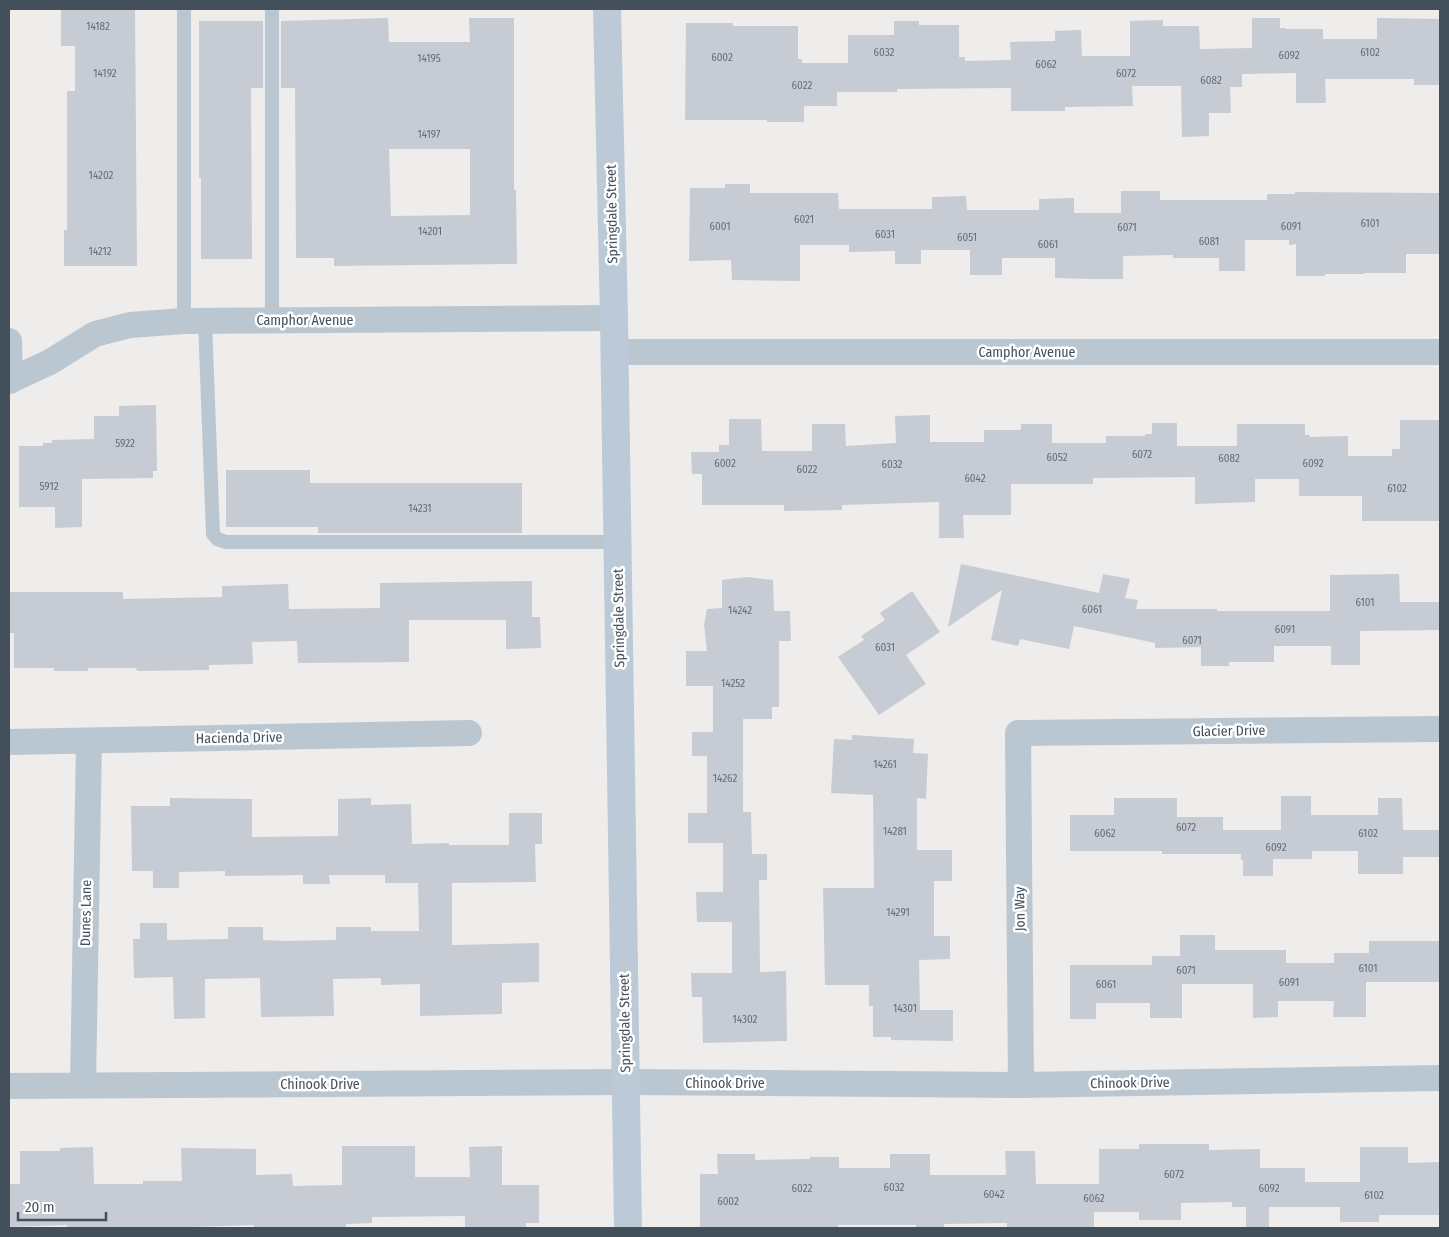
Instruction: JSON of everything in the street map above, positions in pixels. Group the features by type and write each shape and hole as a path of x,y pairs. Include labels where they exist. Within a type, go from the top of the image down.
{"main road":[{"name":"Springdale Street","path":"607,9 618,542 628,1228"}],"street":[{"name":"Camphor Avenue","path":"9,381 50,362 94,334 130,325 195,321 614,318"},
{"path":"9,341 9,381"},
{"name":"Camphor Avenue","path":"614,352 1440,352"},
{"name":"Glacier Drive","path":"1018,733 1440,729"},
{"name":"Hacienda Drive","path":"9,742 89,742 469,733"},
{"name":"Jon Way","path":"1018,733 1022,1085"},
{"name":"Dunes Lane","path":"83,1085 89,742"},
{"name":"Chinook Drive","path":"9,1086 626,1082 1022,1085 1440,1078"}],"lane":[{"path":"184,9 195,321 213,534 217,539 226,542 618,542"},
{"path":"272,9 272,321"}],"building":[{"path":"61,9 135,9 137,266 64,266 64,230 67,230 67,91 75,91 75,46 61,46"},
{"path":"388,18 389,42 470,42 469,18 514,18 514,190 516,190 517,264 334,266 334,258 296,258 295,88 281,88 281,21","holes":["389,149 470,149 470,215 391,216"]},
{"path":"1252,18 1280,18 1280,28 1286,29 1323,29 1323,39 1377,39 1377,18 1440,19 1440,85 1414,85 1414,79 1325,79 1326,103 1296,103 1296,73 1242,74 1242,87 1230,87 1231,113 1209,113 1209,136 1182,137 1181,86 1132,86 1133,106 1065,107 1065,111 1011,111 1011,88 897,89 897,92 837,92 837,106 804,106 804,122 685,120 686,23 733,23 733,26 798,26 798,59 802,59 802,63 848,63 848,35 894,35 894,21 919,21 919,25 959,25 959,57 965,57 965,61 1011,60 1010,42 1055,41 1055,31 1081,30 1082,56 1130,56 1130,21 1163,20 1163,26 1199,26 1200,49 1252,48"},
{"path":"199,21 263,21 263,88 251,88 252,259 201,259"},
{"path":"725,184 750,184 750,193 838,193 839,209 932,209 932,197 966,196 967,210 1039,210 1039,199 1074,198 1074,213 1121,213 1121,191 1160,191 1160,200 1267,200 1267,194 1295,194 1295,192 1440,193 1440,254 1406,254 1406,273 1296,276 1296,244 1289,245 1289,240 1245,240 1245,271 1219,271 1219,258 1173,258 1173,255 1123,256 1123,279 1093,279 1055,278 1055,258 1002,258 1002,275 970,275 970,250 921,250 921,264 895,264 895,251 849,252 849,245 800,245 800,281 732,280 731,260 689,261 690,188 725,188"},
{"path":"156,405 157,471 153,471 153,478 82,479 82,527 55,528 55,507 19,507 19,446 43,446 43,443 52,443 52,440 94,439 94,416 119,416 119,406"},
{"path":"930,415 930,442 984,442 984,430 1021,430 1021,424 1052,424 1052,443 1106,443 1106,436 1145,436 1145,434 1152,434 1152,423 1177,423 1177,446 1237,446 1237,424 1305,424 1305,435 1310,435 1310,437 1348,436 1348,456 1392,456 1392,449 1400,449 1400,420 1440,420 1440,521 1362,521 1362,496 1299,496 1299,479 1255,479 1255,502 1195,504 1195,477 1093,478 1093,484 1011,484 1011,515 963,515 964,538 939,538 939,502 842,505 842,510 784,511 784,505 702,505 702,474 692,474 691,452 719,452 719,445 729,445 729,419 761,419 762,451 812,451 812,424 845,424 846,446 896,443 895,416"},
{"path":"226,470 310,470 310,483 522,483 522,533 318,533 318,527 226,527"},
{"path":"961,564 1099,593 1103,574 1130,579 1125,598 1138,600 1136,609 1217,609 1217,611 1330,611 1330,575 1399,574 1400,602 1440,602 1440,630 1360,631 1360,665 1331,665 1331,646 1274,646 1274,662 1229,662 1229,666 1201,666 1201,647 1155,648 1155,643 1074,626 1069,649 1020,639 1018,646 991,640 1002,590 948,627"},
{"path":"747,577 773,580 774,611 790,611 791,641 779,641 779,707 772,707 772,719 743,719 743,812 751,812 752,854 767,854 767,880 759,880 760,972 786,971 787,1041 703,1043 702,997 692,997 691,973 732,973 732,922 697,922 696,892 723,892 723,843 688,843 688,813 707,813 707,756 692,756 692,732 713,732 713,686 686,686 686,651 707,651 704,625 707,609 722,608 722,580"},
{"path":"532,581 532,617 540,617 541,648 506,649 506,620 409,620 409,662 298,663 297,641 252,642 253,664 209,665 209,670 137,671 136,668 88,668 88,671 54,671 54,668 14,668 14,633 9,633 9,592 123,592 123,599 222,597 222,586 288,584 289,609 380,608 380,583"},
{"path":"912,591 940,632 906,655 926,684 879,715 838,657 864,640 861,636 885,620 880,613"},
{"path":"852,735 914,739 913,753 928,754 926,799 917,798 917,850 952,850 952,881 934,881 934,936 950,936 950,959 919,960 920,1010 953,1010 953,1041 891,1040 891,1037 873,1037 873,1006 869,1006 869,985 825,985 823,888 874,888 873,795 831,793 834,739 852,740"},
{"path":"1281,796 1311,796 1311,815 1378,815 1378,798 1402,798 1403,830 1440,830 1440,857 1403,857 1403,874 1358,874 1358,851 1312,851 1312,859 1273,859 1273,876 1243,876 1241,854 1162,854 1162,851 1070,851 1070,815 1114,815 1114,798 1177,798 1177,817 1223,817 1223,830 1281,830"},
{"path":"170,798 252,799 252,837 338,836 338,799 371,798 371,805 411,804 412,844 509,845 509,813 542,813 542,844 535,844 536,882 452,883 452,945 539,943 539,982 502,983 502,1014 420,1016 420,984 381,985 381,978 333,979 334,1016 261,1017 260,978 205,979 205,1018 174,1019 173,977 134,978 133,939 140,939 140,923 167,923 167,940 228,939 228,927 263,927 263,940 285,941 336,940 336,927 371,927 371,931 419,931 418,883 385,883 385,875 329,875 330,884 303,884 303,875 225,876 225,871 179,872 179,888 153,888 153,871 132,871 131,806 170,806"},
{"path":"1180,935 1215,935 1215,950 1286,950 1286,963 1334,963 1334,953 1369,953 1369,941 1440,941 1440,982 1366,982 1366,1017 1333,1017 1334,1001 1278,1001 1278,1017 1253,1018 1253,984 1182,984 1182,1018 1150,1018 1150,1003 1096,1003 1096,1019 1070,1019 1070,965 1152,965 1152,956 1180,956"},
{"path":"1139,1144 1209,1144 1209,1150 1260,1149 1260,1168 1305,1168 1305,1182 1360,1182 1360,1147 1408,1147 1408,1163 1440,1162 1440,1215 1379,1215 1379,1222 1340,1222 1340,1207 1269,1207 1269,1228 1246,1228 1246,1207 1232,1207 1232,1202 1181,1203 1181,1220 1139,1220 1139,1212 1094,1212 1094,1227 1007,1228 1007,1223 944,1224 944,1228 916,1228 916,1225 838,1225 838,1228 700,1228 700,1174 718,1174 717,1154 755,1154 755,1160 839,1157 839,1168 890,1168 890,1154 930,1154 930,1175 1006,1175 1005,1151 1035,1151 1036,1184 1099,1184 1099,1149 1139,1149"},
{"path":"342,1146 415,1146 415,1177 470,1177 469,1147 502,1146 502,1185 539,1185 539,1223 526,1223 526,1228 465,1228 465,1216 372,1217 372,1223 346,1224 346,1228 254,1228 254,1225 191,1228 67,1228 67,1225 9,1227 9,1184 20,1184 20,1151 60,1151 60,1148 93,1147 94,1184 143,1184 143,1181 182,1181 181,1148 256,1149 256,1175 292,1174 293,1186 342,1185"}]}
